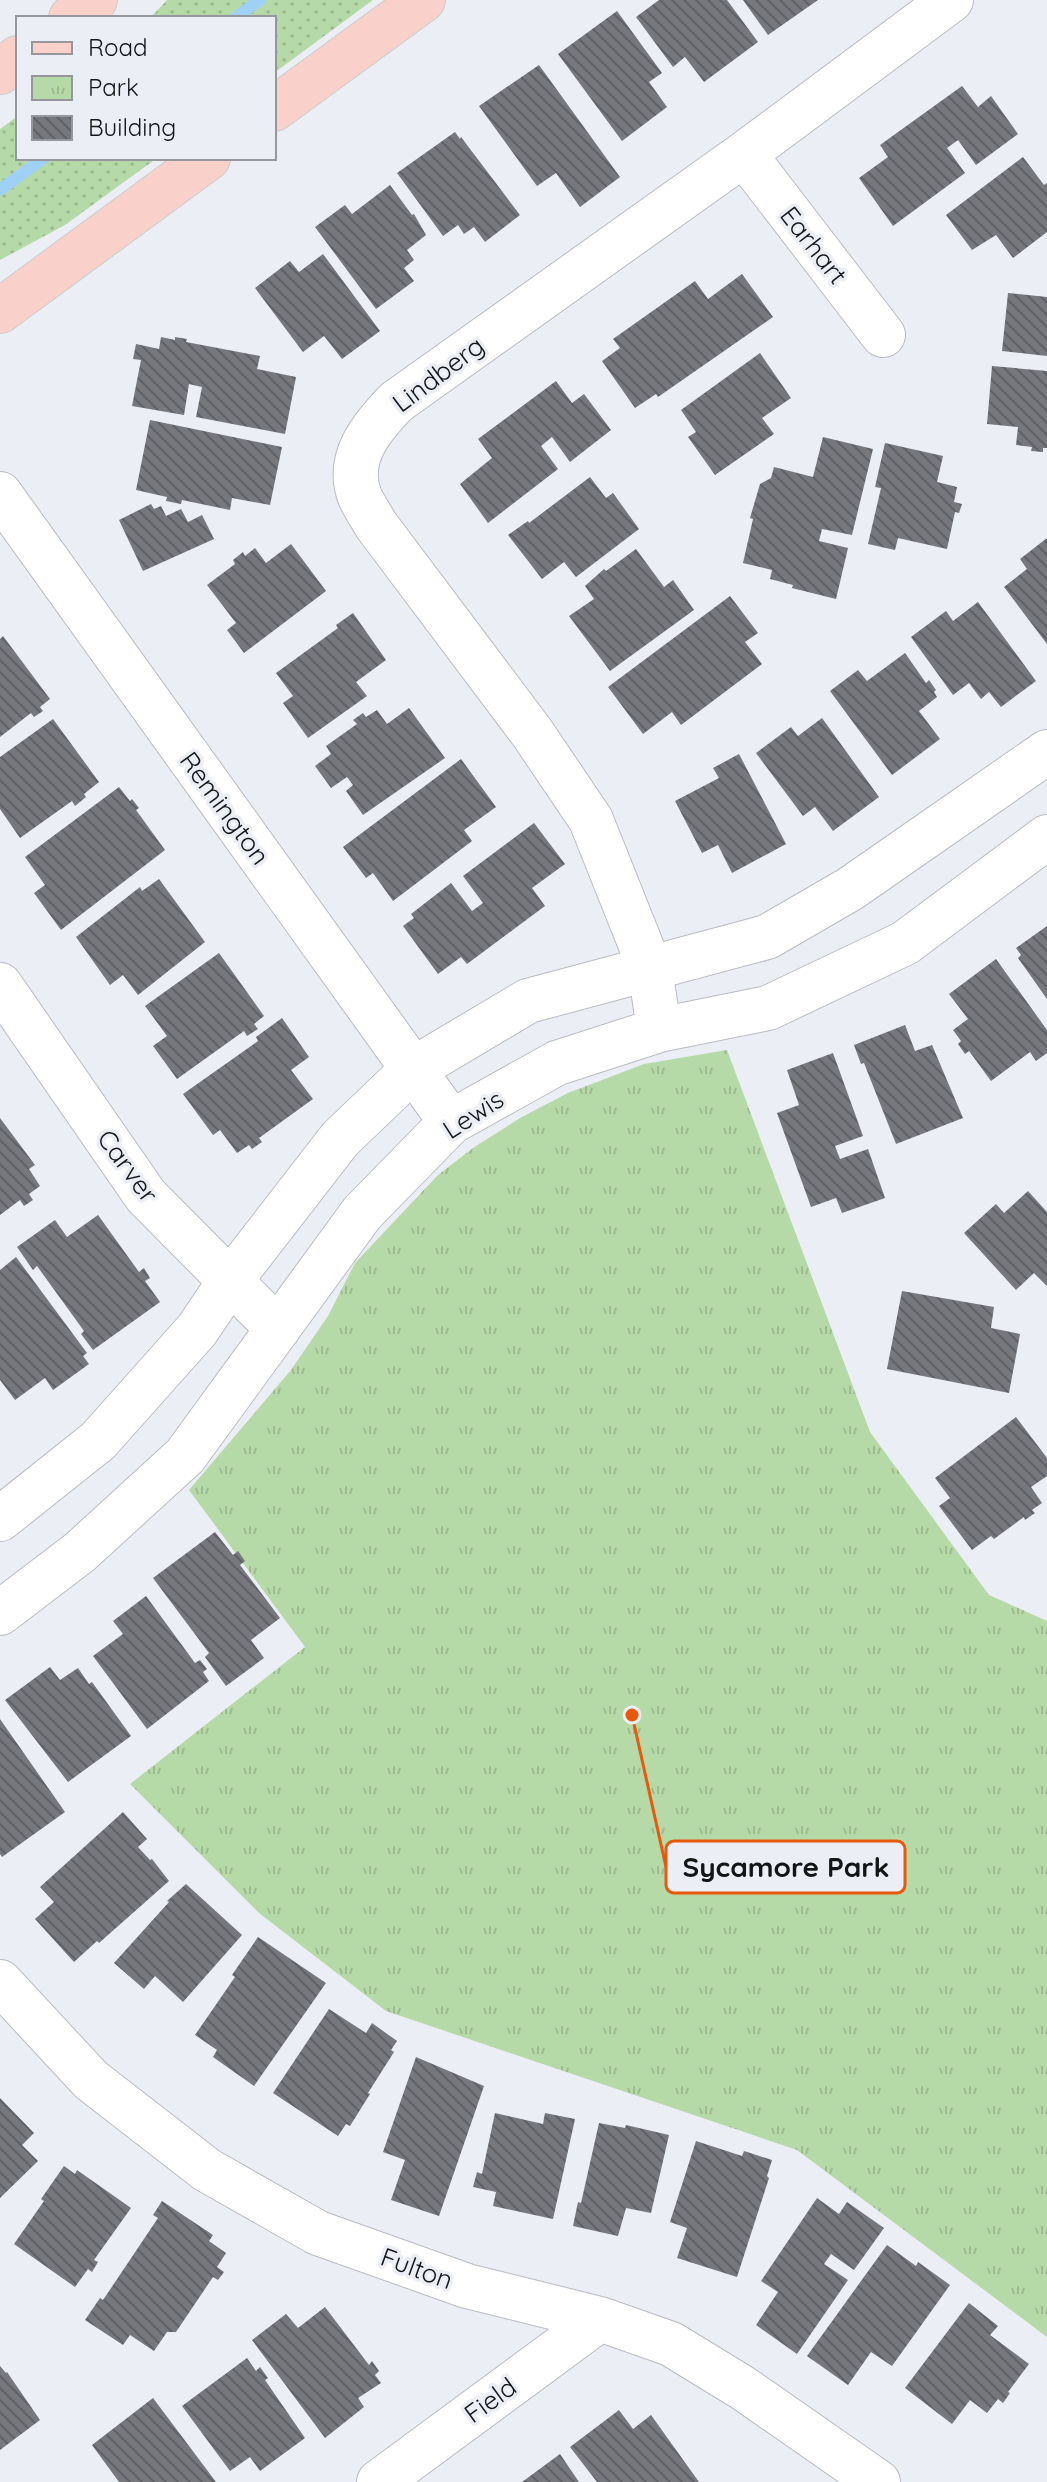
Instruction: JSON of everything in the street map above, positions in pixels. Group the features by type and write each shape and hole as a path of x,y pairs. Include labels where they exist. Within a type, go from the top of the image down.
{"main road":[{"path":"74,16 95,0"},
{"path":"276,108 423,0"},
{"path":"0,72 16,60"},
{"path":"0,311 205,160"}],"street":[{"name":"Lindberg","path":"659,1030 650,968 591,820 533,734 376,525 359,495 355,462 371,428 396,402 744,154 951,0"},
{"name":"Earhart","path":"744,154 883,335"},
{"name":"Remington","path":"0,494 451,1122"},
{"path":"0,1519 98,1441 197,1330 230,1281 340,1139 412,1070 528,1001 767,937 850,889 1047,752"},
{"name":"Lewis","path":"0,1613 80,1552 185,1456 362,1213 451,1122 557,1063 659,1030 768,1008 905,943 1047,837"},
{"name":"Carver","path":"0,985 146,1196 278,1329"},
{"name":"Fulton","path":"0,1982 91,2080 207,2170 318,2233 467,2286 600,2319 671,2344 743,2388 859,2478"},
{"name":"Field","path":"379,2482 600,2319"}],"green space":[{"path":"167,0 373,0 276,72 276,16 152,16"},
{"path":"16,117 16,160 154,160 65,225 0,260 0,129"},
{"path":"727,1050 870,1432 989,1595 1047,1621 1047,2337 797,2150 386,2011 259,1913 130,1784 305,1647 189,1490 291,1370 328,1316 355,1263 438,1175 520,1118 568,1093 644,1064"}],"building":[{"path":"659,0 727,0 758,42 704,82 685,57 673,67 636,17"},
{"path":"743,0 818,0 768,35"},
{"path":"617,11 662,73 649,82 667,107 622,141 558,54"},
{"path":"539,65 620,177 580,207 556,173 537,186 479,106"},
{"path":"962,86 978,107 991,96 1018,134 976,165 958,140 947,148 965,173 893,226 859,178 888,157 880,145"},
{"path":"455,132 520,215 485,242 474,227 464,234 458,225 443,236 397,173"},
{"path":"1023,157 1044,185 1047,183 1047,232 1013,258 996,235 972,250 946,215"},
{"path":"390,185 414,214 426,235 407,250 414,260 404,268 414,281 376,309 315,227 345,205 352,214"},
{"path":"323,254 380,331 342,359 324,336 303,352 255,288 290,261 299,272"},
{"path":"742,274 773,317 658,397 656,394 635,408 602,361 620,348 613,339 695,281 708,299"},
{"path":"1008,293 1047,297 1047,356 1002,351"},
{"path":"161,337 187,339 186,342 260,356 257,369 296,377 285,434 196,417 202,387 189,384 184,415 132,406 141,360 133,359 136,344 159,349"},
{"path":"760,353 791,398 762,418 774,434 715,475 688,437 696,432 681,410"},
{"path":"992,366 1047,371 1047,448 1043,448 1043,452 1016,445 1018,427 987,424"},
{"path":"556,381 572,403 584,394 611,430 570,462 552,437 541,446 558,469 488,523 460,484 492,458 478,439"},
{"path":"150,420 282,447 270,505 232,498 230,510 182,500 181,504 166,501 167,497 136,490"},
{"path":"823,437 873,449 852,535 822,529 819,541 848,548 836,599 792,588 793,585 770,579 772,570 743,563 753,519 750,518 760,484 771,478 774,467 813,477"},
{"path":"885,443 943,456 937,482 957,487 954,502 962,504 959,513 955,512 947,549 898,538 895,550 868,544 881,488 875,487"},
{"path":"590,477 606,498 613,493 639,529 576,577 564,562 542,579 508,535"},
{"path":"151,504 154,509 161,506 166,516 181,509 188,522 202,515 214,539 143,571 119,520"},
{"path":"1047,538 1047,644 1004,587 1027,569 1020,559"},
{"path":"291,544 326,591 244,653 227,630 236,623 207,585 235,564 233,560 243,552 245,556 255,548 266,563"},
{"path":"636,549 664,587 673,580 694,610 610,671 569,616 594,599 585,586 604,569 606,571"},
{"path":"730,596 758,633 745,642 762,664 681,725 672,712 643,734 608,687"},
{"path":"978,602 1036,681 1001,707 989,692 981,699 969,683 953,695 911,637 946,611 953,621"},
{"path":"353,613 386,660 356,682 367,696 308,738 283,703 293,696 276,673 338,628 336,625"},
{"path":"3,636 50,699 40,707 43,711 34,717 31,713 0,737 0,639"},
{"path":"905,653 926,683 929,680 936,690 937,697 919,711 940,739 892,775 830,691 858,670 867,681"},
{"path":"409,708 445,758 363,815 346,791 353,785 347,777 331,788 315,766 331,754 326,746 357,724 353,720 363,713 366,717 377,710 387,724"},
{"path":"822,718 879,797 833,831 815,807 803,816 756,753 791,727 798,736"},
{"path":"53,719 99,782 75,806 72,801 20,838 0,809 0,757"},
{"path":"739,754 786,844 732,873 718,845 702,853 675,801 719,778 713,768"},
{"path":"461,759 496,807 464,830 472,841 393,901 373,873 366,878 343,847"},
{"path":"119,787 139,808 136,810 165,850 61,930 34,893 45,885 25,857"},
{"path":"534,823 565,864 532,888 545,906 467,964 461,957 438,974 403,926 414,918 411,914 451,883 472,911 483,903 463,876"},
{"path":"159,879 205,942 138,995 123,975 110,985 76,937 140,887 142,891"},
{"path":"1047,926 1047,999 1018,958 1021,955 1016,948"},
{"path":"219,953 264,1016 254,1024 258,1029 247,1036 244,1031 177,1079 153,1046 167,1036 145,1006"},
{"path":"996,959 1047,1030 1047,1053 1036,1061 1030,1052 991,1081 969,1051 965,1054 958,1044 961,1041 953,1030 968,1019 949,994"},
{"path":"282,1018 309,1057 291,1070 313,1099 259,1138 262,1142 252,1149 249,1145 237,1153 220,1130 213,1135 183,1094 258,1041 256,1037"},
{"path":"905,1025 915,1051 932,1045 963,1118 896,1144 854,1045"},
{"path":"833,1053 863,1136 835,1146 840,1159 868,1149 885,1198 842,1213 836,1198 811,1207 777,1113 799,1105 787,1070"},
{"path":"0,1118 35,1165 29,1169 40,1186 29,1194 33,1200 24,1206 20,1200 0,1215"},
{"path":"1028,1191 1047,1212 1047,1286 1034,1273 1016,1290 964,1233 996,1204 1004,1213"},
{"path":"98,1215 139,1272 144,1268 150,1278 145,1281 160,1302 93,1350 81,1334 84,1331 37,1266 33,1270 17,1247 55,1220 67,1237"},
{"path":"16,1257 87,1353 83,1356 89,1364 53,1390 45,1378 15,1400 0,1380 0,1270"},
{"path":"902,1291 994,1307 991,1328 1020,1334 1009,1393 887,1369"},
{"path":"1016,1417 1047,1458 1047,1476 1031,1487 1042,1503 1025,1520 1024,1517 994,1539 991,1536 972,1550 939,1506 950,1498 935,1478"},
{"path":"215,1532 233,1555 238,1551 245,1561 240,1565 280,1618 251,1640 264,1658 226,1686 205,1657 209,1653 153,1578"},
{"path":"146,1596 195,1663 200,1660 207,1669 203,1672 209,1681 147,1729 93,1656 123,1634 113,1621"},
{"path":"50,1667 60,1680 78,1668 89,1684 92,1682 131,1736 68,1782 5,1700"},
{"path":"0,1719 65,1812 2,1857 0,1854"},
{"path":"123,1812 147,1839 138,1847 169,1881 74,1962 35,1919 54,1902 40,1887"},
{"path":"186,1884 242,1935 183,2002 155,1976 144,1989 114,1963 167,1901"},
{"path":"258,1937 326,1983 254,2086 213,2057 217,2050 195,2035"},
{"path":"329,2009 366,2033 372,2023 397,2041 370,2094 350,2126 346,2124 338,2136 273,2093"},
{"path":"416,2057 484,2086 439,2216 391,2200 405,2160 383,2152"},
{"path":"0,2098 34,2133 22,2145 38,2161 0,2198"},
{"path":"495,2113 543,2124 545,2113 575,2119 553,2219 493,2206 496,2192 473,2187 477,2172 482,2174"},
{"path":"599,2123 625,2128 626,2125 669,2135 651,2213 626,2208 618,2236 573,2226"},
{"path":"696,2141 742,2156 744,2151 772,2160 737,2277 677,2258 687,2228 670,2222"},
{"path":"64,2166 75,2174 77,2170 131,2208 94,2260 98,2262 92,2272 88,2269 75,2287 14,2244"},
{"path":"817,2198 839,2214 847,2202 884,2228 854,2270 831,2254 824,2264 848,2280 797,2354 756,2325 778,2292 761,2281"},
{"path":"162,2201 213,2235 209,2241 226,2253 217,2267 224,2272 218,2280 213,2277 176,2332 167,2332 154,2351 130,2335 123,2345 85,2320 100,2298 103,2300 158,2218 153,2215"},
{"path":"887,2245 950,2285 892,2366 871,2352 848,2385 807,2356"},
{"path":"969,2303 998,2326 990,2335 1029,2364 1003,2403 998,2399 987,2413 970,2400 952,2424 905,2388"},
{"path":"325,2307 369,2365 372,2361 379,2371 375,2375 381,2383 358,2398 364,2407 325,2438 252,2340 286,2314 298,2328"},
{"path":"247,2358 256,2371 260,2367 268,2378 265,2380 305,2438 260,2471 250,2457 230,2471 182,2406"},
{"path":"0,2366 40,2420 0,2450"},
{"path":"153,2398 216,2482 119,2482 92,2445"},
{"path":"619,2410 633,2429 651,2415 699,2482 597,2482 570,2447"},
{"path":"560,2454 579,2482 522,2482"}],"waterway":[{"path":"238,16 260,0"},
{"path":"0,190 41,160"}],"place":[{"name":"Sycamore Park","path":"632,1715"}]}
